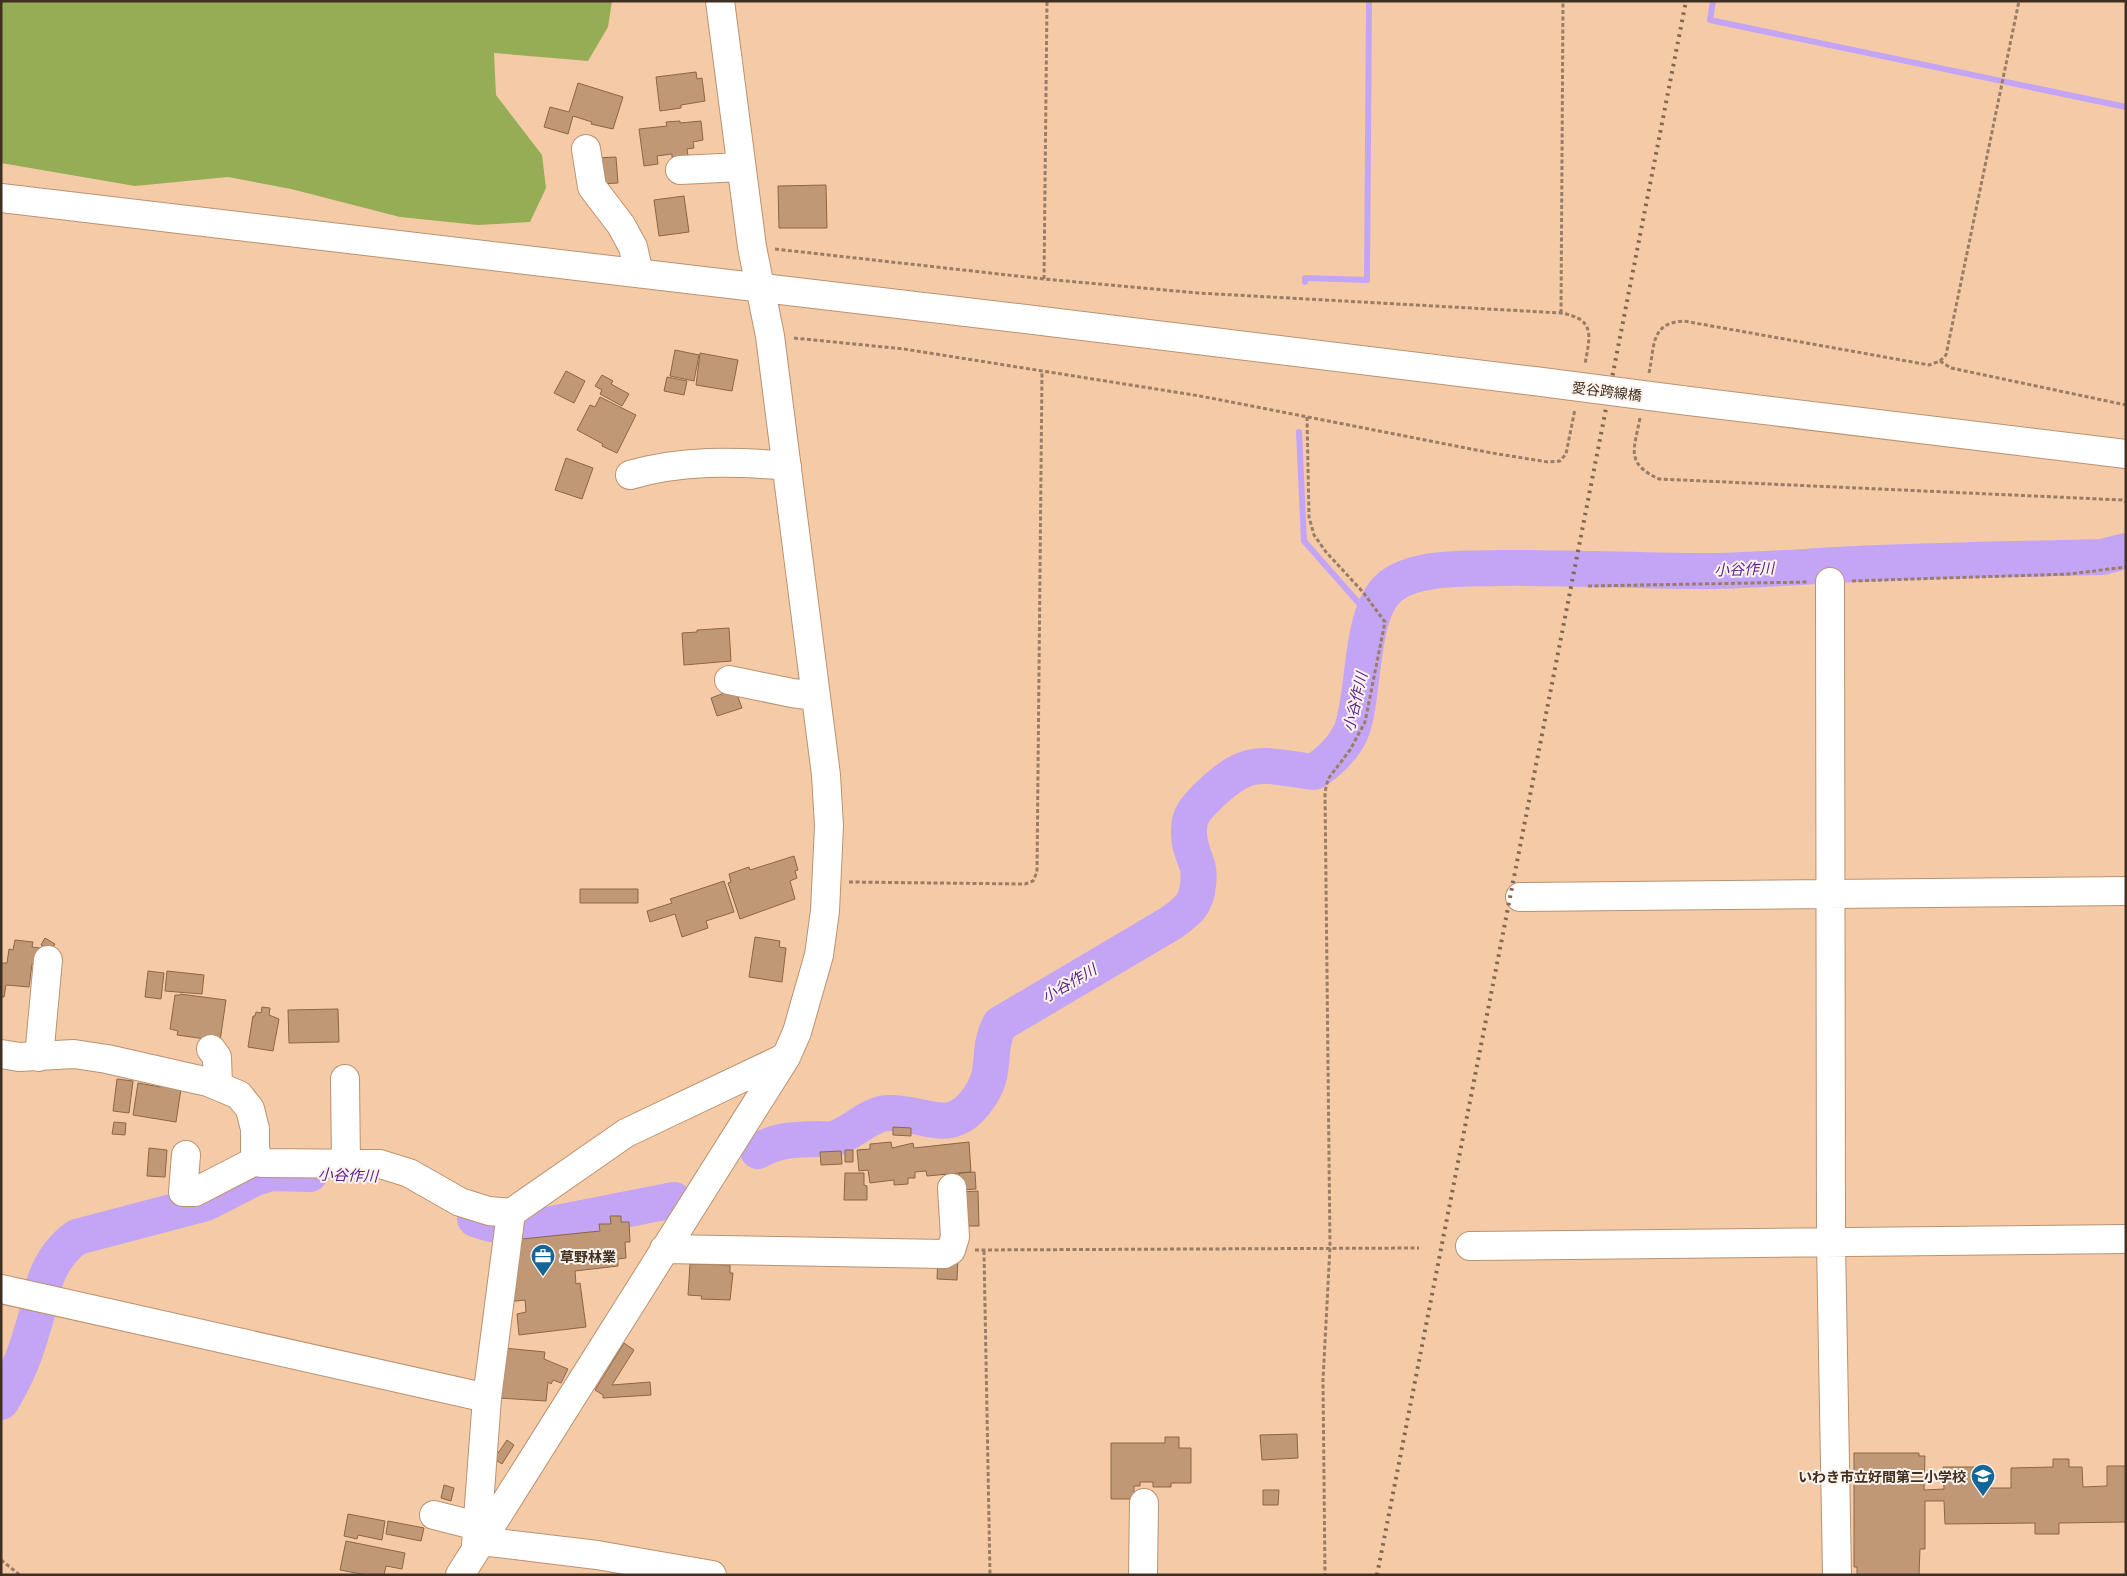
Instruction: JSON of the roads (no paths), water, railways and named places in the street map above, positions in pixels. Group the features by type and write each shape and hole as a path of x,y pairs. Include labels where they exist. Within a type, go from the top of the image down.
{"street":[{"path":"460,1575 478,1539 786,1056 797,1032 817,962 827,882 829,826 826,775 770,336 759,287 720,1"},
{"path":"586,149 592,187 621,225 633,247 639,273"},
{"path":"680,170 742,167"},
{"name":"愛谷跨線橋","path":"1,198 759,287 2126,454"},
{"path":"630,475 658,467 686,464 746,462 787,466"},
{"path":"1830,582 1831,1242 1837,1575"},
{"path":"729,680 816,696"},
{"path":"1520,898 2126,891"},
{"path":"39,1057 48,960"},
{"path":"210,1048 217,1057 218,1086"},
{"path":"1,1054 19,1057 39,1057 74,1054 107,1059 208,1082 239,1095 250,1109 255,1130 255,1150 261,1163 380,1164 409,1173 460,1202 489,1211 510,1223"},
{"path":"478,1539 487,1398 510,1223 626,1133 786,1056"},
{"path":"345,1079 346,1164"},
{"path":"186,1156 183,1192 196,1192 259,1159"},
{"path":"664,1249 941,1254 951,1250 955,1237 952,1188"},
{"path":"1470,1246 2126,1240"},
{"path":"1,1289 487,1398"},
{"path":"1143,1575 1144,1504"},
{"path":"434,1515 478,1539 597,1555 712,1575"}],"waterway":[{"path":"1305,282 1305,278 1367,280 1369,1"},
{"path":"1713,1 1710,20 2126,107"},
{"path":"1299,432 1304,541 1372,618"},
{"name":"小谷作川","path":"758,1151 773,1144 787,1141 834,1139 874,1116 881,1114 901,1113 936,1120 947,1120 957,1118 968,1111 978,1099 988,1079 993,1044 1000,1024 1171,923 1190,907 1197,892 1199,876 1190,842 1189,824 1194,812 1207,797 1221,784 1245,769 1267,766 1314,772 1340,749 1351,732 1356,716 1364,654 1373,614 1380,598 1391,586 1402,580 1428,572 1458,569 1526,568 1712,571 1907,562 2102,557 2126,551"},
{"name":"小谷作川","path":"44,1284 56,1258 77,1237 206,1203 255,1178 271,1173 310,1174"},
{"name":"小谷作川","path":"475,1219 491,1224 532,1228 674,1200"},
{"name":"小谷作川","path":"1,1402 28,1345 39,1307"}],"railway":[{"path":"1377,1575 1686,1"}],"place":[{"name":"草野林業","path":"543,1277"},
{"name":"いわき市立好間第二小学校","path":"1983,1497"}]}
